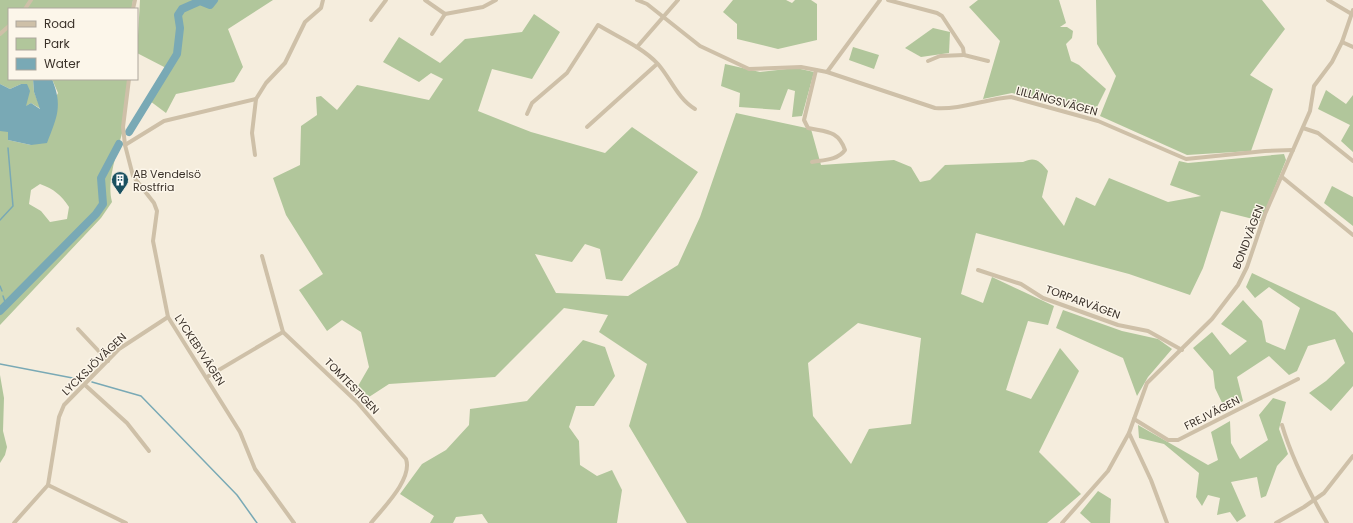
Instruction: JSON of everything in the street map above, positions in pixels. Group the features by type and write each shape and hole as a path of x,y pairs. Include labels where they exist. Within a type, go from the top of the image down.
{"street":[{"path":"255,155 252,133 256,99 266,83 285,63 305,22 321,8 324,0"},
{"path":"371,20 386,0"},
{"path":"425,0 445,14 483,7 496,0"},
{"name":"LILLÄNGSVÄGEN","path":"637,0 647,4 700,46 749,69 801,67 827,72 935,108 949,109 1011,97 1098,121 1186,159 1265,151 1293,150"},
{"path":"638,48 678,0"},
{"path":"827,72 880,0"},
{"path":"888,0 937,13 942,16 962,48 964,55"},
{"path":"1328,0 1352,12"},
{"name":"BONDVÄGEN","path":"1062,523 1108,471 1129,433 1147,383 1212,319 1238,285 1247,267 1265,214 1310,111 1314,86 1332,62 1342,42 1352,12"},
{"path":"432,34 445,14"},
{"path":"528,114 532,103 567,73 598,25 638,48 657,64 686,104 695,110"},
{"path":"0,34 8,27"},
{"path":"1342,42 1353,47"},
{"path":"928,61 940,56 964,55 988,61"},
{"path":"587,127 657,64"},
{"path":"812,162 829,160 842,155 845,150 842,140 830,131 808,128 804,120 816,70"},
{"name":"LYCKEBYVÄGEN","path":"129,80 123,127 125,145 133,176 154,203 157,211 153,241 168,317 207,377 240,432 255,469 294,523"},
{"path":"125,145 164,121 256,99"},
{"path":"1303,128 1318,133 1353,161"},
{"path":"1282,177 1353,235"},
{"path":"207,377 283,332 262,256"},
{"name":"TORPARVÄGEN","path":"978,270 1021,284 1043,298 1118,325 1148,331 1182,350"},
{"name":"LYCKSJÖVÄGEN","path":"48,485 61,410 108,361 135,337 168,317"},
{"path":"78,329 108,361"},
{"name":"TOMTESTIGEN","path":"283,332 361,406 406,459 408,465 405,477 371,523"},
{"name":"FREJVÄGEN","path":"1134,419 1168,440 1178,440 1298,379"},
{"path":"85,385 127,423 149,451"},
{"path":"1282,425 1289,450 1327,523"},
{"path":"1129,433 1151,480 1167,523"},
{"path":"1276,523 1324,493 1336,480 1353,456"},
{"path":"14,523 48,485 126,523"}],"green space":[{"path":"0,0 133,0 132,8 8,8 8,80 33,80 34,92 41,109 31,103 25,107 21,84 10,89 0,84"},
{"path":"140,0 273,0 228,29 243,67 234,82 176,94 166,113 150,101 168,69 138,54"},
{"path":"733,0 786,0 792,3 795,0 811,0 817,4 817,40 778,49 737,39 737,24 723,12"},
{"path":"978,0 1059,0 1066,23 1060,27 1067,27 1073,31 1072,38 1066,44 1071,61 1079,65 1106,89 1093,115 1012,93 983,99 1000,41 969,7"},
{"path":"1096,0 1262,0 1285,29 1250,75 1273,89 1251,151 1187,155 1100,116 1116,76 1097,44"},
{"path":"534,14 560,32 532,79 492,69 478,111 531,132 605,153 632,127 698,172 622,281 606,279 600,249 585,244 572,262 535,254 556,293 628,296 678,265 700,217 736,113 811,129 821,165 894,160 911,167 920,182 930,180 945,165 1023,162 1031,159 1037,160 1048,171 1042,197 1064,226 1076,197 1095,206 1109,178 1168,202 1201,196 1170,185 1179,161 1188,163 1284,154 1286,160 1261,221 1221,211 1203,268 1190,295 1129,274 976,233 961,294 983,303 992,277 1054,306 1048,325 1028,321 1006,390 1031,399 1060,348 1079,371 1039,452 1081,494 1047,523 687,523 629,426 647,364 599,332 608,315 564,308 495,377 389,384 369,397 354,393 369,367 361,332 342,320 327,331 299,290 323,274 286,215 273,178 300,165 301,126 317,115 316,97 321,96 337,110 357,85 429,100 443,79 431,73 419,82 383,62 399,37 440,63 465,39 522,32","holes":["858,323 921,338 911,424 869,429 851,464 813,416 808,363"]},
{"path":"933,28 950,32 949,53 921,57 905,48"},
{"path":"853,47 879,55 874,69 849,60"},
{"path":"725,64 760,72 796,68 814,72 802,116 792,117 795,91 788,89 780,110 739,107 740,93 721,86"},
{"path":"52,80 129,80 124,123 110,184 112,202 101,218 0,325 0,99 8,132 8,140 31,145 58,93","holes":["40,184 53,190 69,207 67,219 50,222 41,211 29,204 31,190"]},
{"path":"1326,90 1346,104 1353,95 1353,152 1341,141 1350,125 1318,109"},
{"path":"1332,186 1353,197 1353,226 1324,203"},
{"path":"1252,273 1335,312 1353,333 1353,386 1331,411 1309,393 1326,381 1345,363 1335,339 1308,346 1297,371 1289,375 1269,356 1237,377 1243,401 1226,411 1215,388 1213,371 1193,348 1212,332 1230,355 1247,341 1221,324 1243,300 1262,321 1266,342 1285,350 1300,308 1269,287 1255,298 1246,287"},
{"path":"1063,310 1122,331 1158,339 1172,349 1148,377 1137,396 1123,358 1056,328"},
{"path":"583,340 605,347 615,376 594,406 576,406 569,427 579,441 580,465 597,476 612,470 622,490 617,523 488,523 482,514 456,517 453,523 430,523 434,516 400,494 422,464 446,450 469,425 470,409 527,401"},
{"path":"0,375 4,398 3,431 7,447 5,455 0,463"},
{"path":"1273,398 1286,402 1279,429 1288,454 1277,466 1266,496 1261,498 1257,477 1231,482 1246,516 1237,522 1230,512 1217,515 1220,498 1208,495 1202,506 1196,497 1199,473 1164,444 1139,438 1138,425 1208,465 1218,460 1211,432 1230,421 1231,443 1240,459 1268,440 1259,415"},
{"path":"1098,491 1111,499 1110,523 1091,523 1080,513"}],"water":[{"path":"33,80 52,80 58,104 54,126 47,143 31,145 8,140 8,132 0,131 0,84 10,89 21,84 27,84 30,91 26,106 31,103 40,109 34,92"}],"waterway":[{"path":"129,132 177,54 180,28 178,15 182,9 200,1 210,5 214,0"},
{"path":"0,311 96,214 103,204 101,178 119,144"},
{"path":"0,220 13,206 8,148"},
{"path":"0,286 2,291"},
{"path":"3,296 6,305"},
{"path":"0,364 83,380"},
{"path":"92,382 141,396 237,495 257,523"}],"place":[{"name":"AB Vendelsö Rostfria","path":"120,195"}]}
